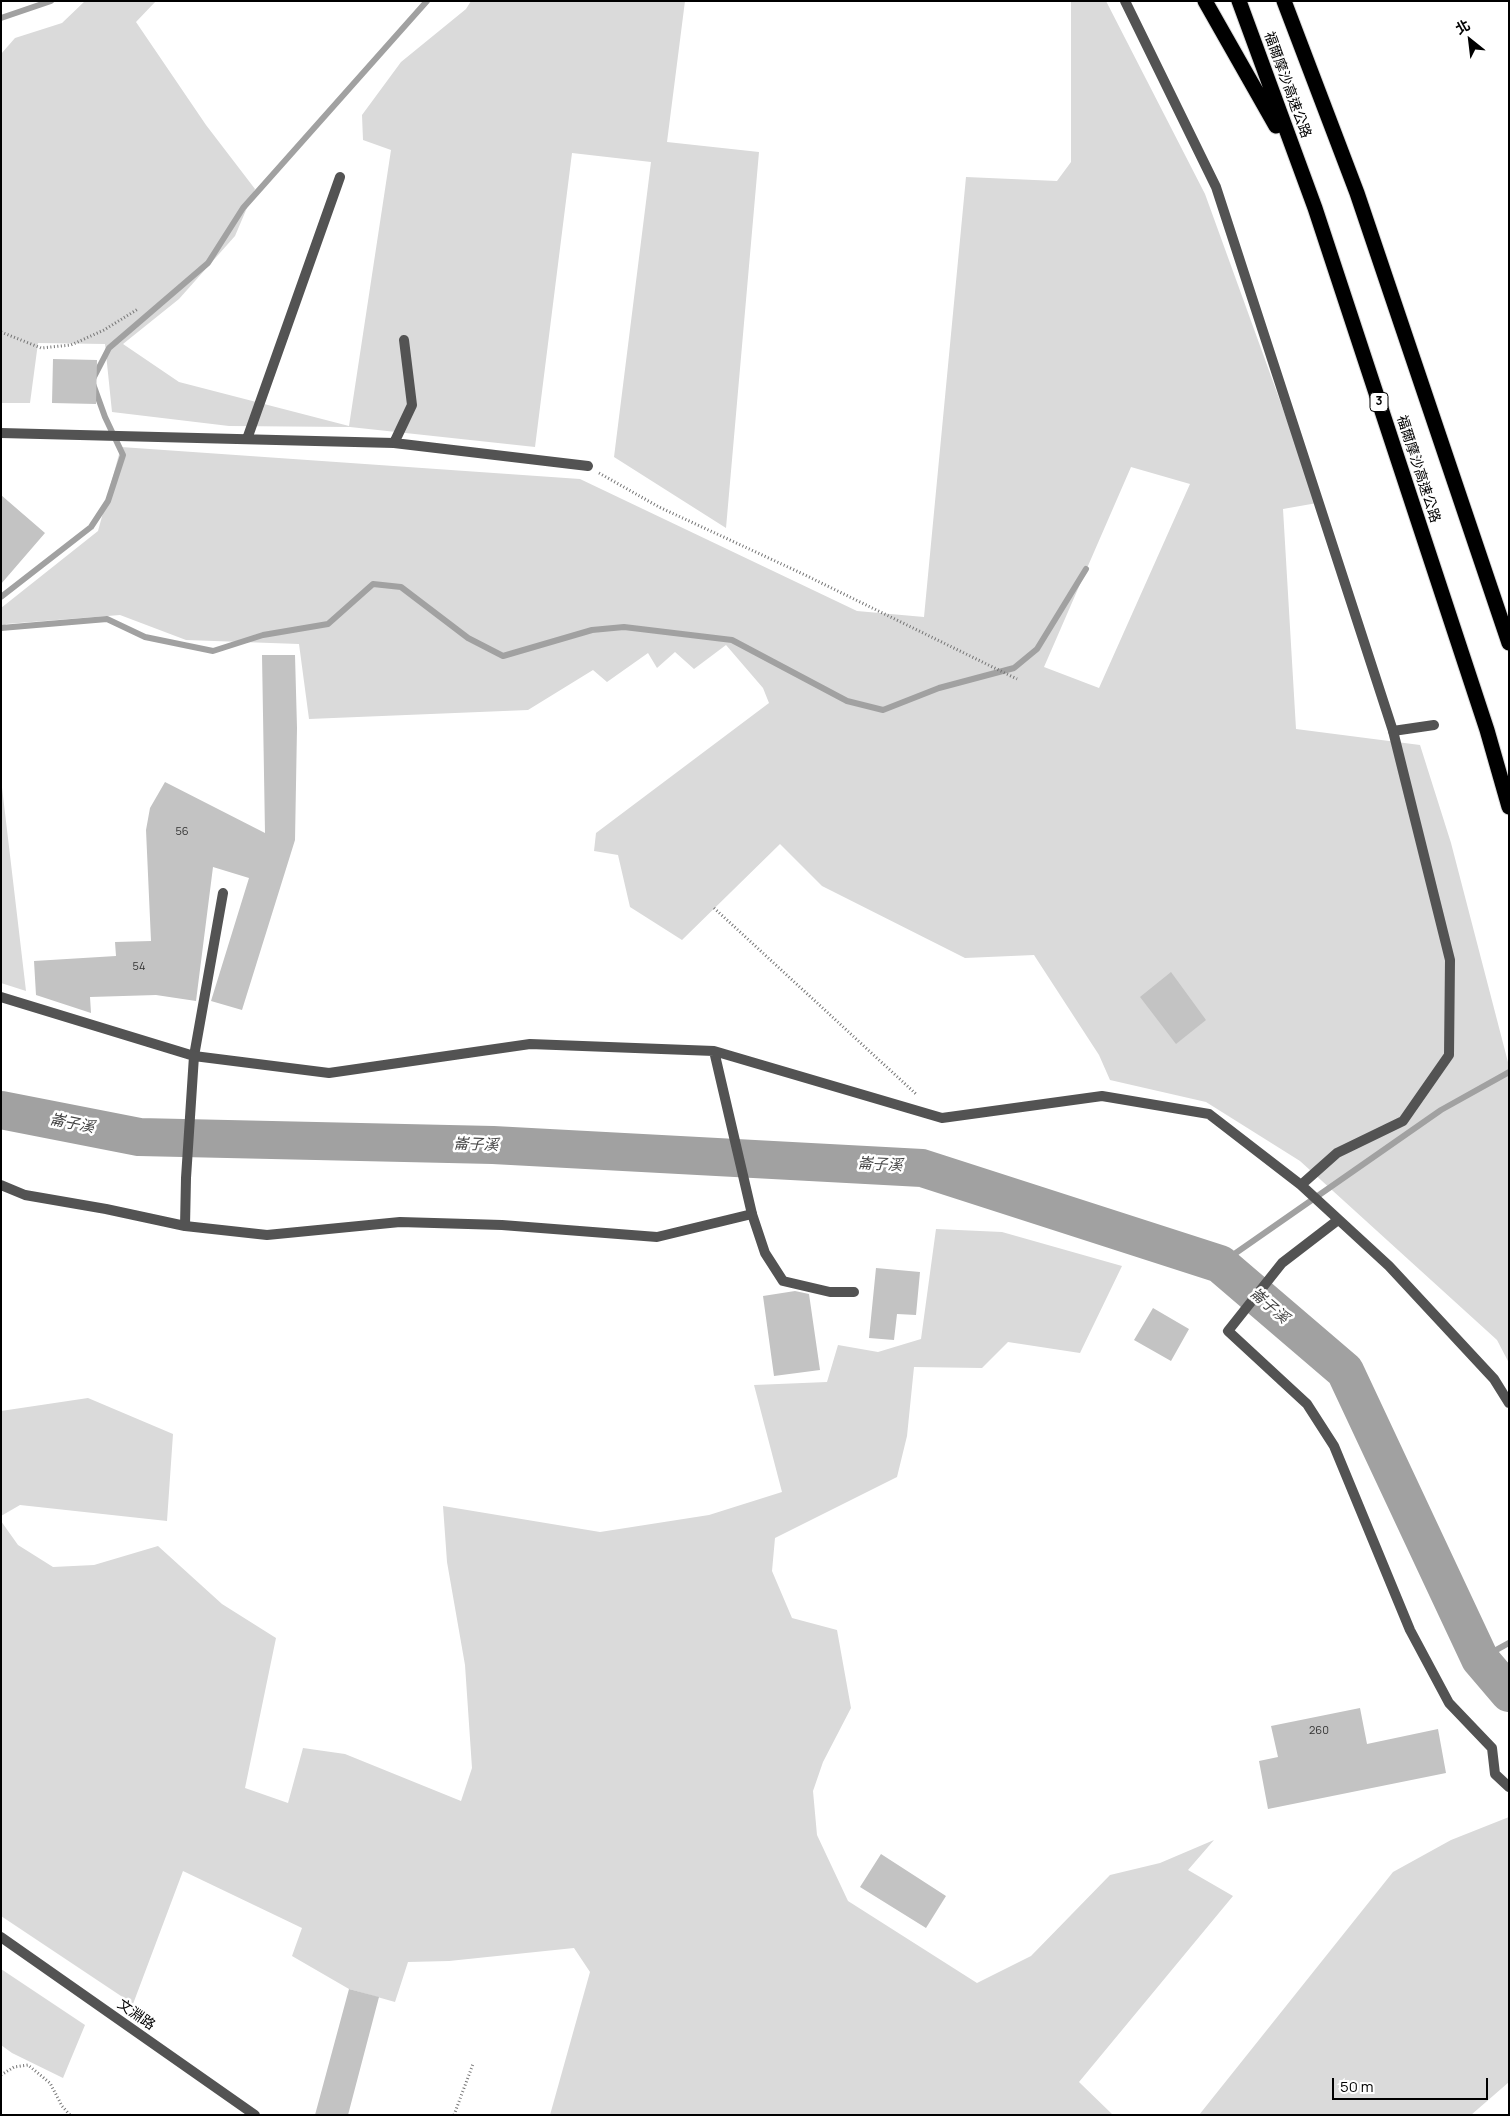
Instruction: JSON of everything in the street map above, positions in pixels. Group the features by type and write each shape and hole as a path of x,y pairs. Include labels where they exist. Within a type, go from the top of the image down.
{"highway":[{"path":"1206,1 1298,164"},
{"name":"福爾摩沙高速公路","path":"1239,1 1315,208 1487,730 1509,807"},
{"name":"福爾摩沙高速公路","path":"1284,1 1357,193 1509,643"},
{"path":"1296,1 1337,144"}],"street":[{"path":"1125,1 1216,187 1393,731 1450,960 1449,1055 1403,1122 1337,1153 1301,1185"},
{"path":"247,439 340,177"},
{"path":"394,443 412,405 404,340"},
{"path":"1,433 394,443 588,466"},
{"path":"1393,731 1434,725"},
{"path":"185,1226 186,1178 194,1056 223,893"},
{"path":"1,997 194,1056 329,1073 530,1044 714,1052 942,1118 1102,1096 1209,1114 1301,1185 1389,1266 1494,1379 1509,1403"},
{"path":"714,1052 752,1214 765,1253 782,1281 830,1292 854,1292"},
{"path":"1,1185 25,1195 106,1209 185,1226 266,1235 400,1222 502,1225 657,1237 752,1214"},
{"path":"1338,1220 1282,1263 1228,1331 1306,1404 1334,1446 1410,1630 1449,1703 1492,1748 1495,1774 1509,1787"},
{"name":"文淵路","path":"1,1937 255,2115"}],"path":[{"path":"1,332 41,348 71,345 104,330 138,309"},
{"path":"588,466 659,508 803,574 1018,679"},
{"path":"714,908 920,1097"},
{"path":"454,2115 473,2064"},
{"path":"1,2075 14,2067 28,2065 50,2083 62,2106 70,2115"}],"shaded area":[{"path":"85,1 156,1 136,22 206,125 255,189 235,236 179,299 123,344 179,382 349,426 391,150 363,140 362,115 401,62 466,9 471,1 685,1 667,142 759,152 726,528 614,457 651,162 572,153 535,447 350,427 229,426 112,412 105,344 38,343 30,403 1,403 1,54 15,38 62,23"},
{"path":"1071,1 1106,1 1205,194 1317,503 1283,509 1296,729 1420,745 1451,843 1509,1066 1509,1363 1497,1340 1300,1161 1206,1102 1110,1080 1099,1055 1034,955 965,958 822,886 780,844 682,940 630,907 618,855 594,851 596,833 769,703 763,688 726,645 694,669 675,652 657,668 648,653 607,682 593,670 528,710 309,719 299,644 186,640 120,615 6,624 1,631 1,608 98,531 121,447 580,479 857,611 924,617 966,177 1057,181 1071,162","holes":["1131,467 1190,484 1099,688 1044,667"]},
{"path":"1,779 26,991 1,983"},
{"path":"936,1229 1002,1232 1122,1266 1080,1353 1008,1342 982,1368 914,1367 907,1436 897,1477 775,1538 772,1571 792,1618 837,1630 851,1708 823,1762 813,1791 817,1835 848,1901 977,1983 1031,1956 1110,1875 1160,1863 1214,1840 1188,1870 1233,1896 1079,2082 1113,2115 550,2115 590,1972 574,1948 449,1961 408,1962 395,2002 349,1989 292,1956 302,1928 183,1871 133,2004 1,1916 1,1521 18,1545 53,1567 94,1565 158,1546 222,1604 276,1638 245,1788 288,1803 303,1748 345,1754 461,1801 472,1768 465,1665 447,1562 443,1506 600,1532 709,1515 782,1492 754,1385 827,1382 838,1345 878,1352 921,1339"},
{"path":"88,1398 173,1434 167,1521 20,1505 1,1516 1,1411"},
{"path":"1509,1817 1509,2082 1471,2115 1199,2115 1393,1872 1451,1840"},
{"path":"1,1969 85,2025 63,2078 12,2053 1,2045"}],"building":[{"path":"53,359 97,360 96,404 52,403"},
{"path":"1,495 45,533 1,584"},
{"path":"262,655 295,655 297,728 295,840 242,1010 211,1001 249,878 213,867 196,1001 156,995 90,997 91,1013 36,995 34,961 116,956 115,942 151,941 146,830 150,808 165,782 265,833"},
{"path":"1171,972 1206,1020 1176,1044 1140,997"},
{"path":"876,1268 920,1272 916,1315 897,1314 894,1340 869,1338"},
{"path":"795,1291 809,1294 820,1370 774,1376 763,1296"},
{"path":"1153,1308 1189,1329 1171,1361 1134,1340"},
{"path":"1360,1708 1367,1744 1438,1729 1446,1773 1268,1809 1259,1761 1278,1757 1271,1726"},
{"path":"881,1854 946,1896 926,1928 860,1887"},
{"path":"349,1989 379,1997 348,2115 315,2115"}],"waterway":[{"path":"1,18 51,1"},
{"path":"1,597 91,527 108,501 123,455 105,417 92,381 109,348 208,263 243,208 427,1"},
{"path":"1,628 107,619 145,637 213,651 263,635 328,624 373,584 401,587 468,638 503,656 592,630 624,627 732,640 847,701 883,710 939,688 1014,668 1037,649 1086,569"},
{"path":"1220,1264 1441,1110 1509,1072"},
{"name":"崙子溪","path":"1,1110 139,1137 493,1145 922,1168 1220,1264 1345,1371 1480,1659 1509,1693"},
{"path":"1480,1659 1509,1643"}]}
